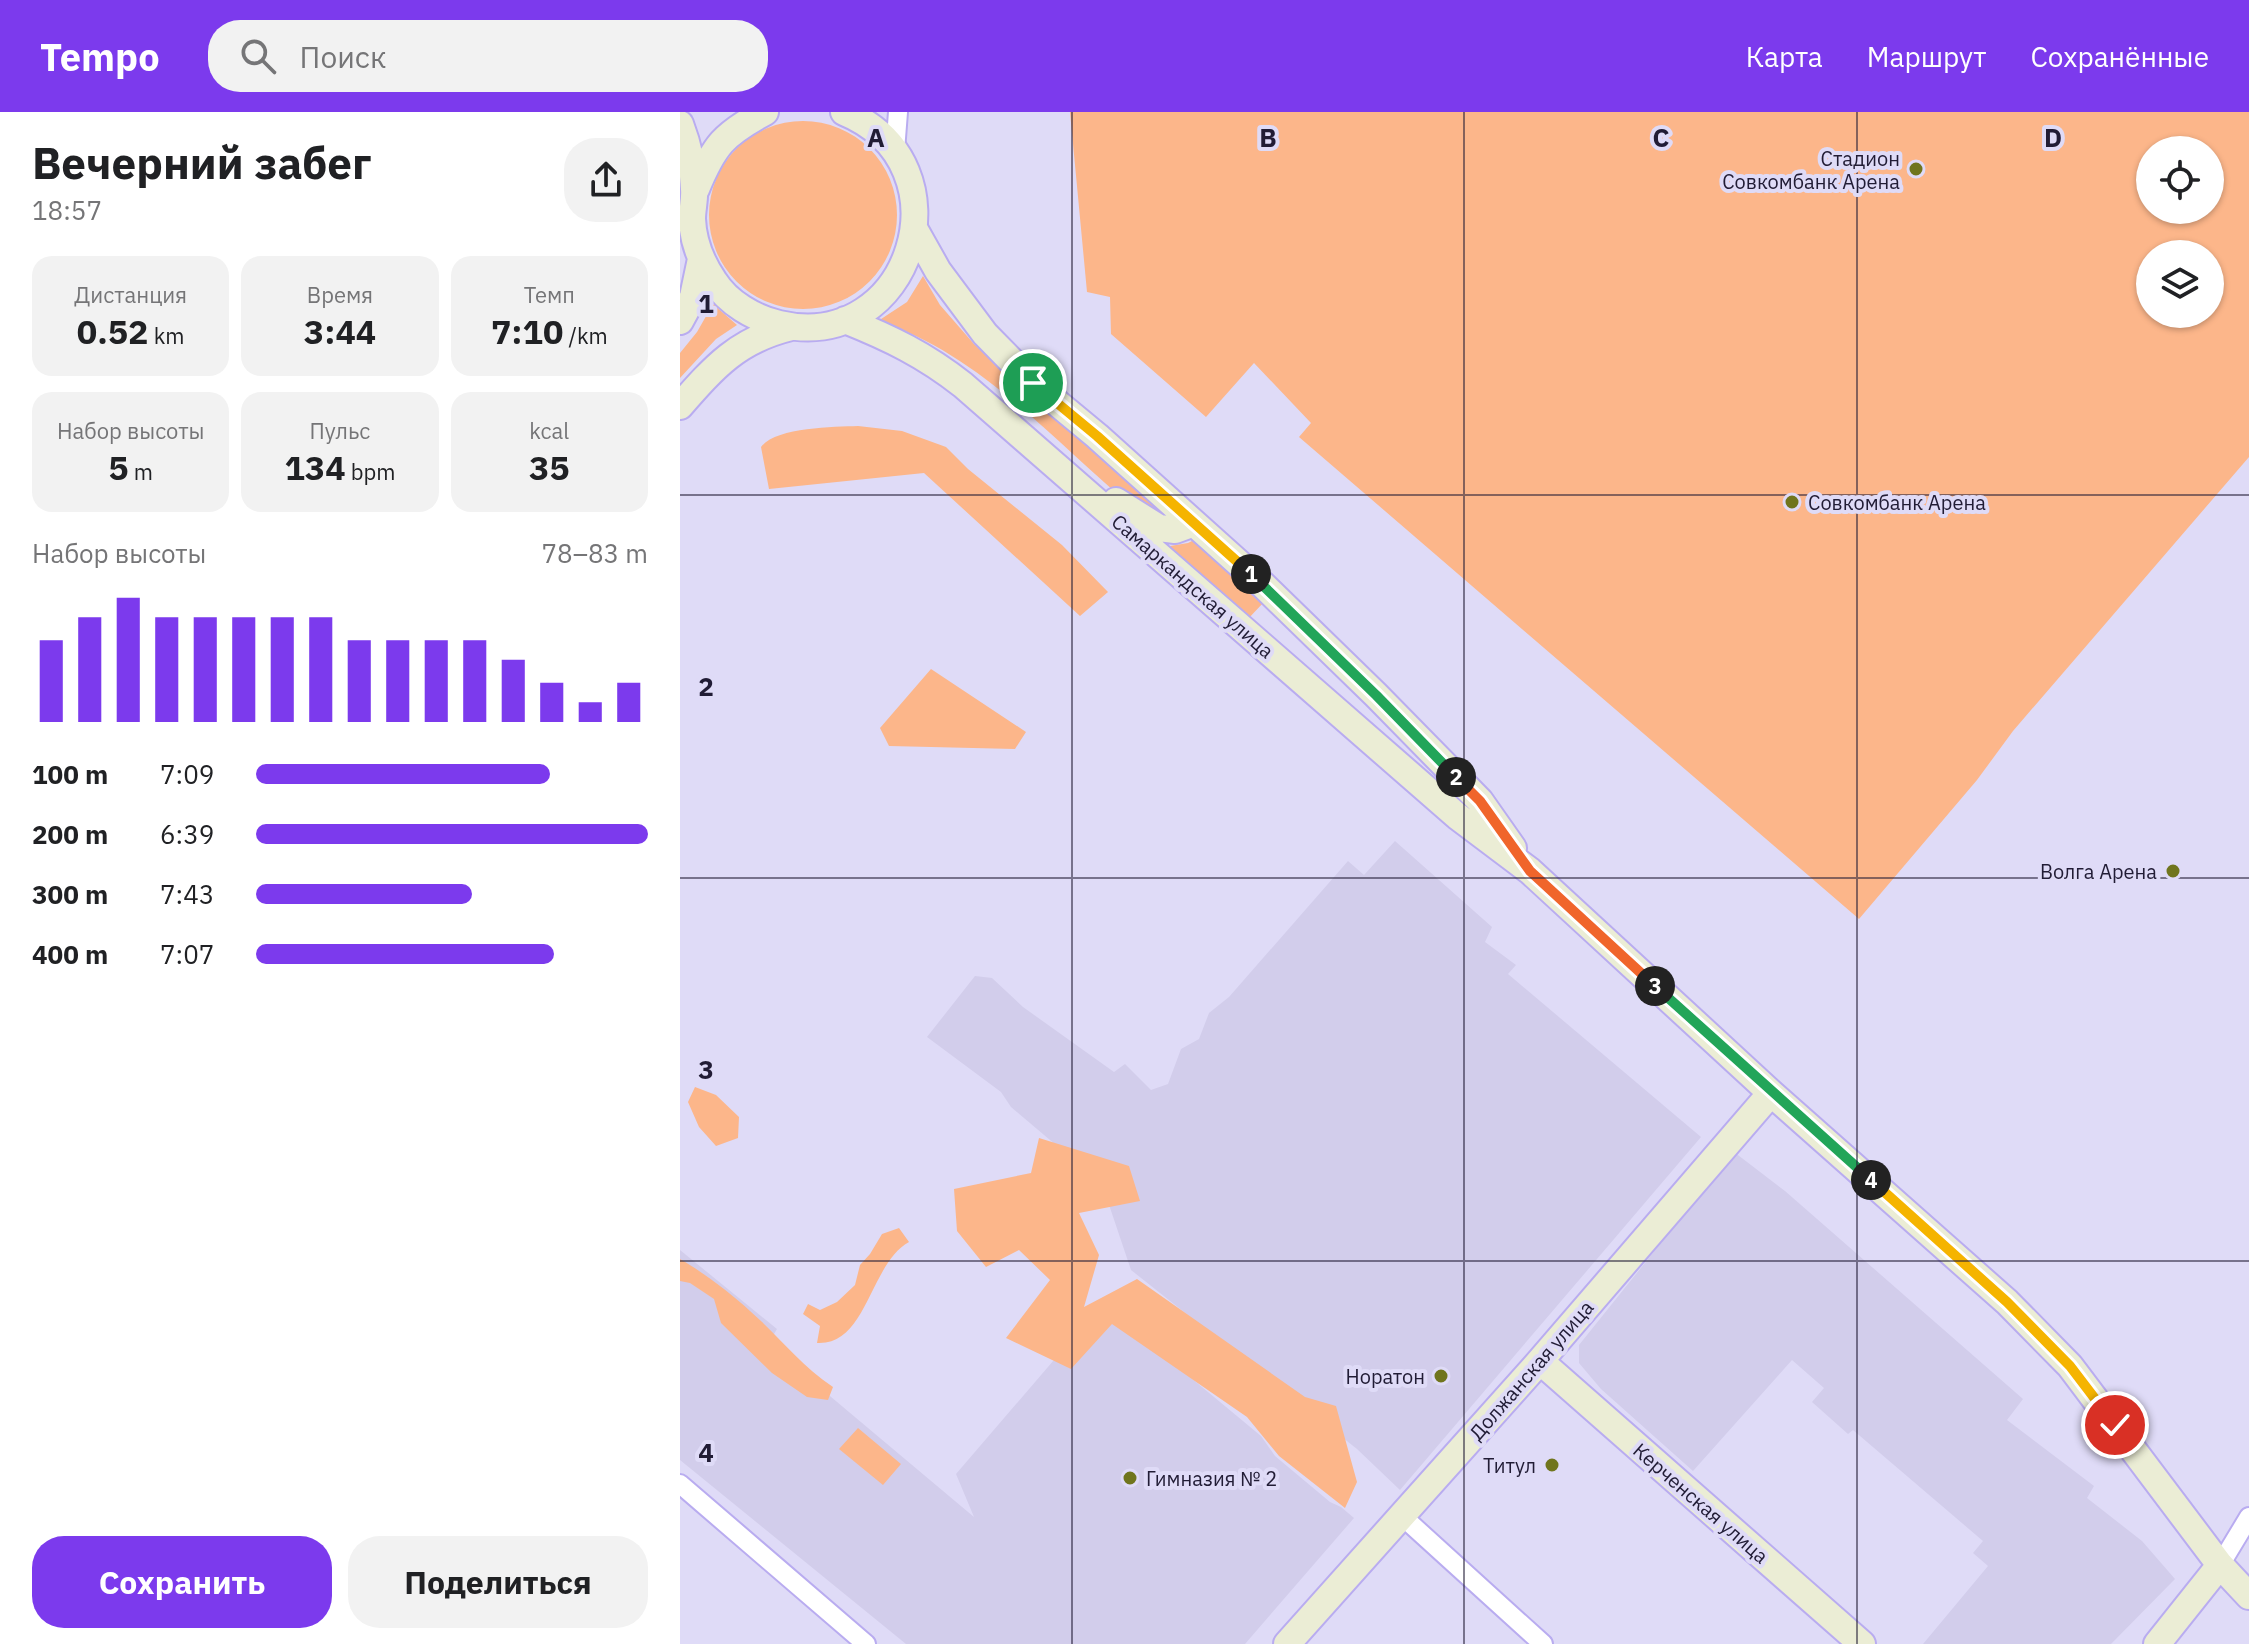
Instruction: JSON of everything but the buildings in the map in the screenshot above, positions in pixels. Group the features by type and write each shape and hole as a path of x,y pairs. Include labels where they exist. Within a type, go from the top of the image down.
{"main road":[{"path":"695,192 710,156 736,128 765,112"},
{"path":"680,124 690,152 695,192 692,218 701,259 716,285 737,305 763,320 792,327 819,327 845,320 871,305 892,285 907,259 915,230 915,202 908,175 895,151 873,129 844,112"},
{"name":"Самаркандская улица","path":"915,230 938,271 985,334 1033,383 1097,436 1263,585 1480,801 1530,871"},
{"path":"680,321 693,297 701,259"},
{"name":"Самаркандская улица","path":"845,320 899,342 933,362 1457,816 1530,871 1771,1093 2007,1302 2070,1366 2220,1565 2249,1596"},
{"path":"680,406 727,356 768,333 792,327"},
{"path":"1076,485 1100,491 1159,528 1175,530 1194,523"},
{"name":"Должанская улица","path":"1287,1644 1540,1361 1771,1093"},
{"name":"Керченская улица","path":"1540,1361 1862,1644"},
{"path":"2157,1644 2220,1565"}],"street":[{"path":"895,151 898,112"},
{"path":"680,1484 866,1644"},
{"path":"1402,1516 1543,1644"},
{"path":"2220,1565 2249,1517"}],"shaded area":[{"name":"Совкомбанк Арена","path":"1070,112 2249,112 2249,457 2013,731 1977,780 1859,919 1299,437 1311,423 1254,363 1206,417 1111,334 1110,297 1087,292"},
{"path":"803,121 839,128 869,149 890,179 897,215 890,251 869,281 839,302 803,309 767,302 737,281 716,251 709,215 716,179 737,149 767,128"},
{"path":"923,276 940,305 974,344 1158,507 1150,512 1129,504 981,375 914,335 878,321 907,302"},
{"path":"713,304 737,325 716,339 680,378 680,353"},
{"path":"858,426 902,431 946,447 968,469 1062,545 1108,592 1080,616 924,473 769,489 761,447 768,440 806,429"},
{"path":"1196,539 1264,602 1247,620 1164,547"},
{"path":"931,669 1026,732 1015,749 889,746 880,728"},
{"path":"1395,841 1492,927 1485,942 1516,965 1508,974 1701,1137 1400,1490 1357,1449 1131,1270 1102,1184 1011,1107 1001,1092 927,1037 975,976 992,978 1023,1007 1114,1072 1125,1064 1151,1090 1168,1084 1181,1049 1199,1039 1209,1013 1229,997 1348,861 1364,875"},
{"path":"695,1087 716,1095 739,1117 738,1138 716,1146 699,1127 688,1102"},
{"path":"1039,1138 1129,1166 1140,1201 1079,1213 1099,1255 1084,1307 1137,1279 1305,1397 1336,1406 1357,1482 1345,1508 1279,1456 1247,1417 1112,1324 1071,1369 1006,1338 1050,1280 1019,1250 986,1267 957,1231 954,1189 1031,1173"},
{"path":"1734,1152 1785,1191 2023,1399 2007,1420 2094,1486 2087,1498 2142,1541 2175,1579 2111,1644 1923,1644 1988,1566 1973,1553 1983,1541 1853,1430 1848,1434 1812,1402 1824,1388 1792,1360 1693,1471 1601,1389 1579,1363 1579,1345"},
{"path":"899,1228 909,1242 896,1252 885,1267 858,1318 834,1340 817,1343 820,1326 803,1314 808,1304 820,1310 837,1302 855,1285 860,1265 882,1234"},
{"path":"680,1250 777,1329 768,1344 974,1517 956,1474 1102,1304 1261,1436 1275,1456 1354,1518 1245,1644 906,1644 680,1460"},
{"path":"680,1259 734,1297 833,1387 828,1400 807,1397 772,1373 721,1323 714,1299 690,1283 680,1281"},
{"path":"858,1428 901,1464 883,1485 839,1449"}],"place":[{"name":"Стадион Совкомбанк Арена","path":"1916,169"},
{"name":"Совкомбанк Арена","path":"1792,502"},
{"name":"Волга Арена","path":"2173,871"},
{"name":"Норатон","path":"1441,1376"},
{"name":"Титул","path":"1552,1465"},
{"name":"Гимназия № 2","path":"1130,1478"}],"route":[{"path":"1033,383 1097,436 1263,585 1480,801 1530,871 1771,1093 2007,1302 2070,1366 2115,1425"}]}
